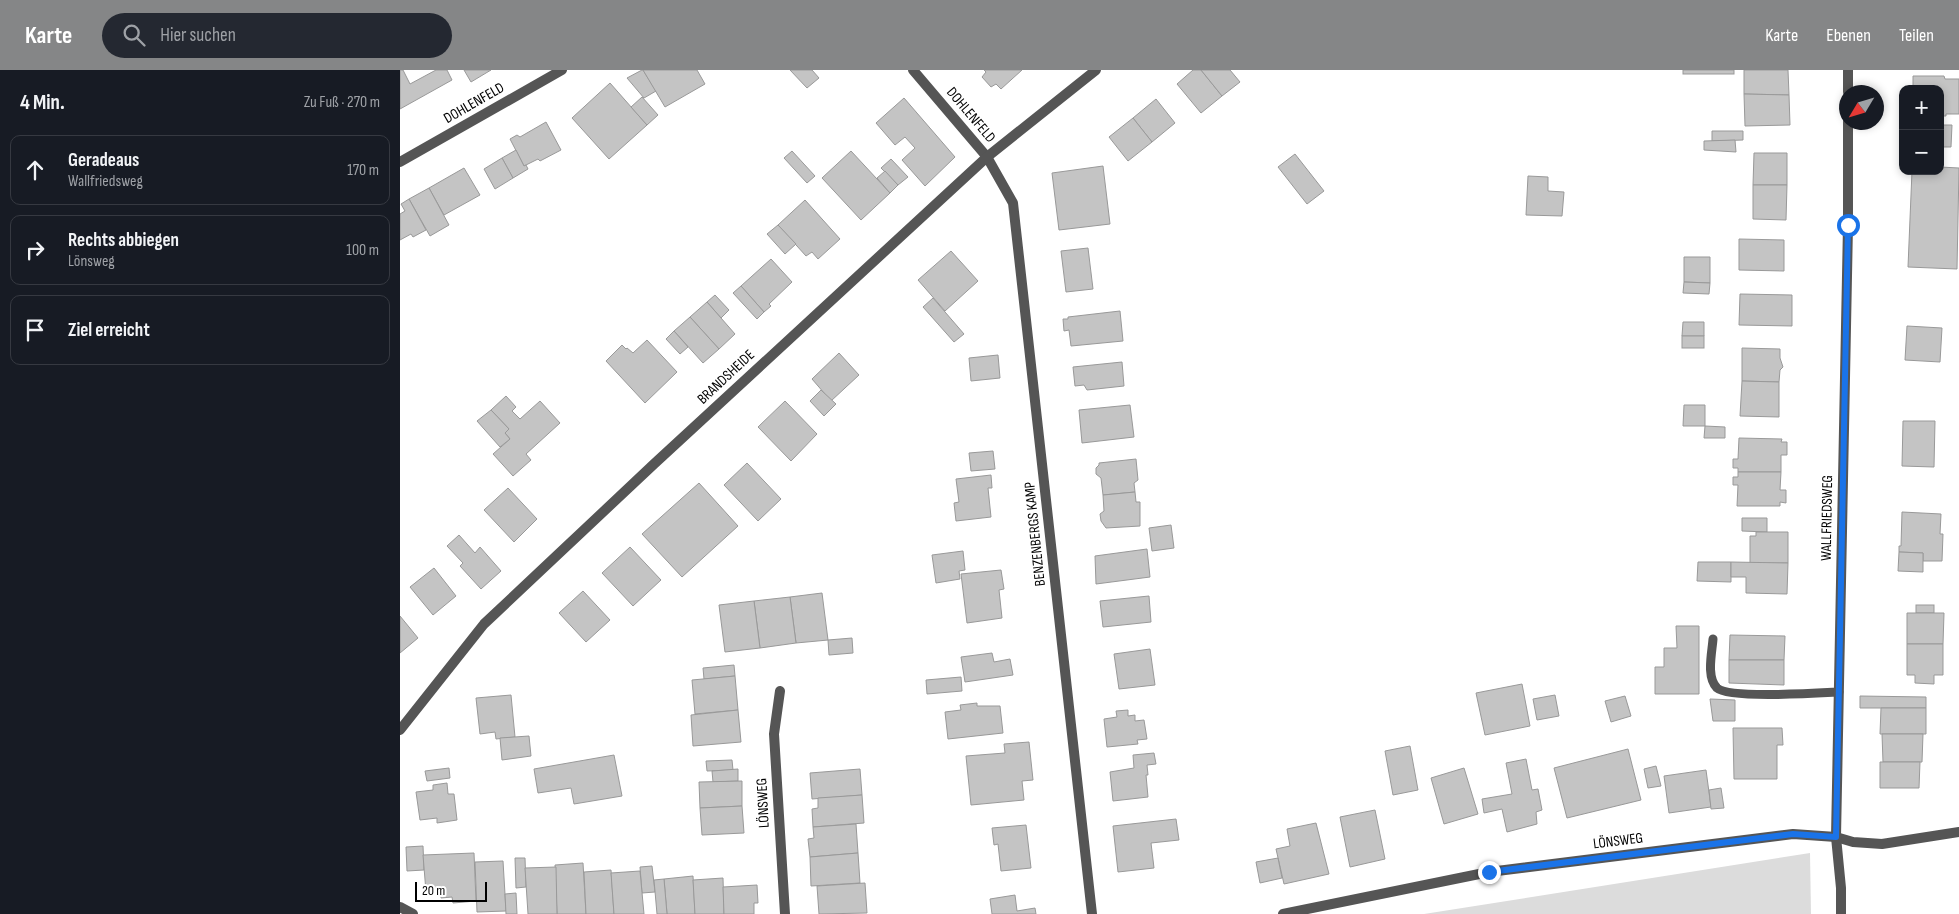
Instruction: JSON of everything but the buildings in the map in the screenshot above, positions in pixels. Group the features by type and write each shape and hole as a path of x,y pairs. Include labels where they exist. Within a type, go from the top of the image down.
{"street":[{"name":"DOHLENFELD","path":"400,162 562,70"},
{"name":"DOHLENFELD","path":"913,70 987,157"},
{"name":"BRANDSHEIDE","path":"400,730 484,624 675,444 987,157 1096,70"},
{"path":"1848,70 1848,85"},
{"name":"WALLFRIEDSWEG","path":"1841,914 1841,888 1836,837 1848,225 1848,130"},
{"name":"BENZENBERGS KAMP","path":"987,157 1013,203 1092,914"},
{"name":"LÖNSWEG","path":"780,691 774,734 785,914"},
{"name":"LÖNSWEG","path":"1283,914 1489,872 1793,834 1836,837 1853,842 1882,844 1959,832"},
{"path":"400,907 413,914"}],"lane":[{"path":"1712,639 1711,678 1716,688 1724,692 1770,694 1839,692"}],"shaded area":[{"path":"1810,853 1811,914 1424,914"}],"route":[{"path":"1489,872 1793,834 1836,837 1848,225"}]}
